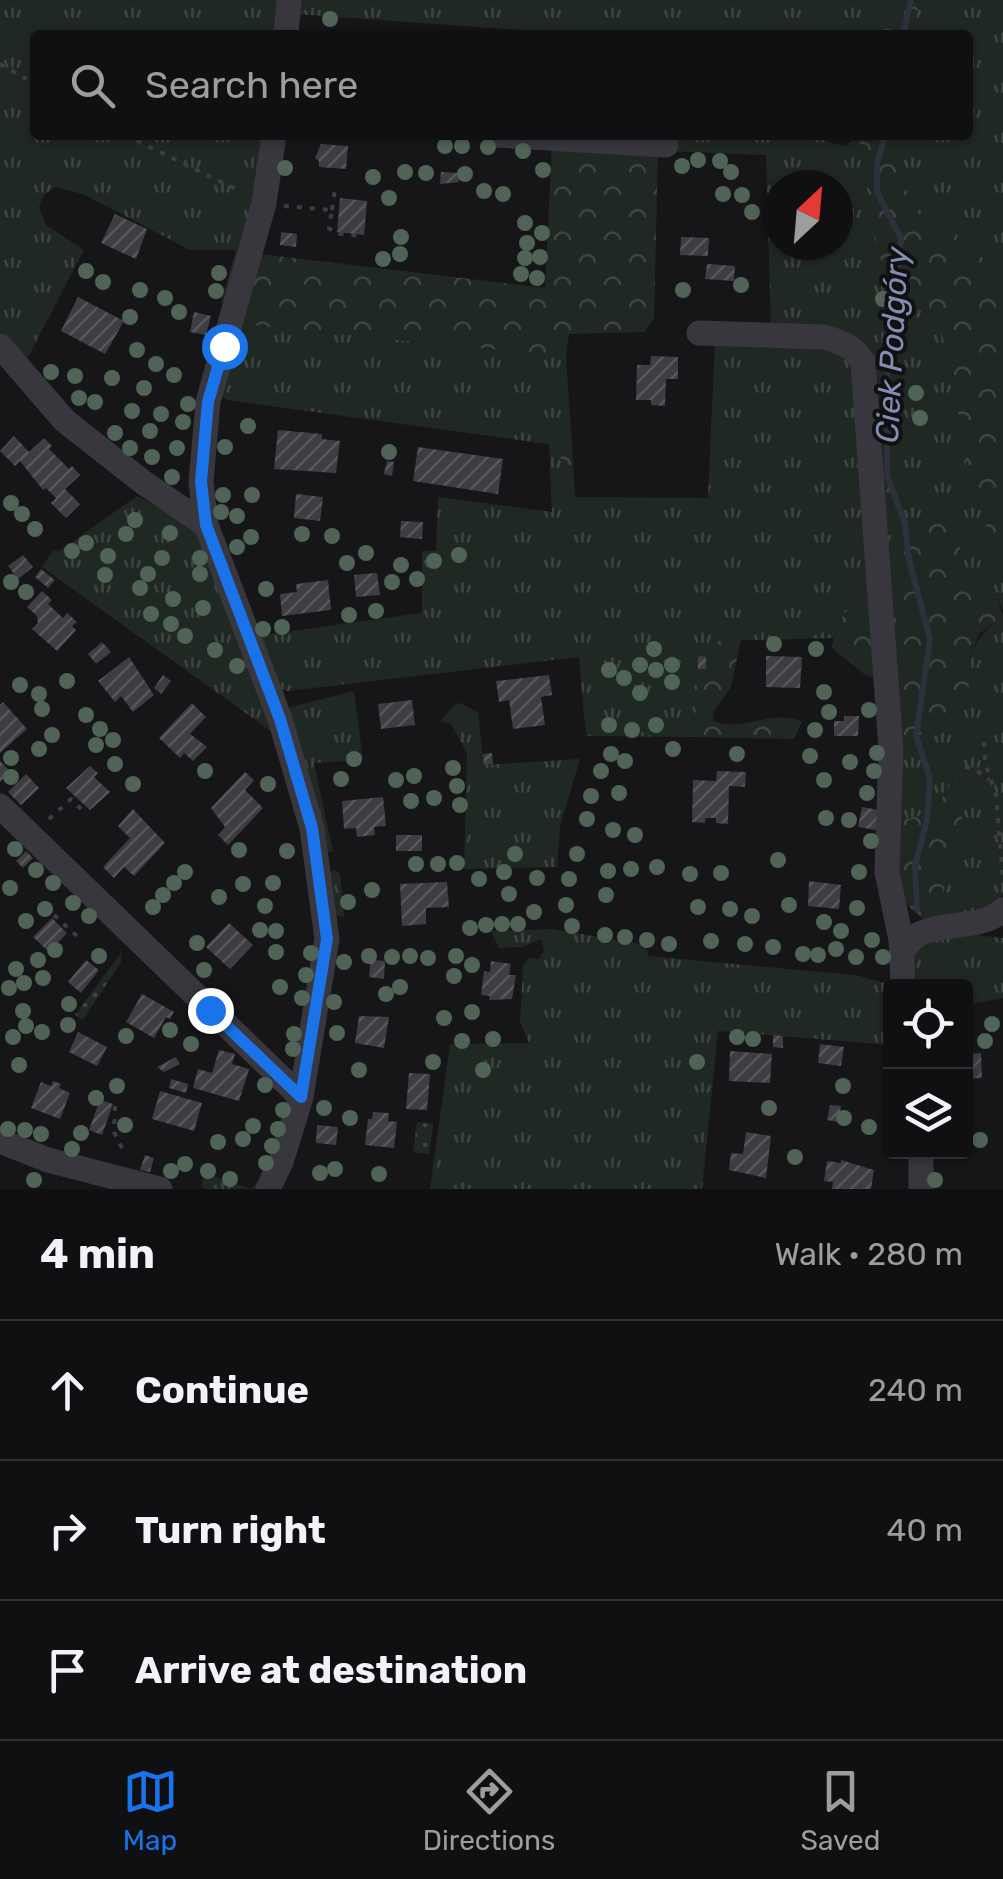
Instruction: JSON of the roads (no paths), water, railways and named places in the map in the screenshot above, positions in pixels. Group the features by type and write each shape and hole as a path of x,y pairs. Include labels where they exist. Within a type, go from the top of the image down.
{"street":[{"path":"268,1189 281,1162 301,1097 327,939 312,828 280,719 206,525 201,482 208,402 267,204 273,140"},
{"path":"581,140 666,145"},
{"path":"699,333 824,337 844,343 864,362 892,749 887,872 903,979"},
{"path":"0,346 66,421 144,483 206,525"},
{"path":"0,806 301,1097"},
{"path":"902,954 908,941 919,933 989,919 1003,910"},
{"path":"0,1140 48,1160 160,1189"},
{"path":"921,1159 921,1189"}],"waterway":[{"name":"Ciek Podgóry","path":"904,30 911,0"},
{"name":"Ciek Podgóry","path":"884,140 877,164 877,192 901,238 899,271 888,315 887,475 905,524 909,560 930,639 916,736 930,778 927,820 915,866 917,910"}]}
